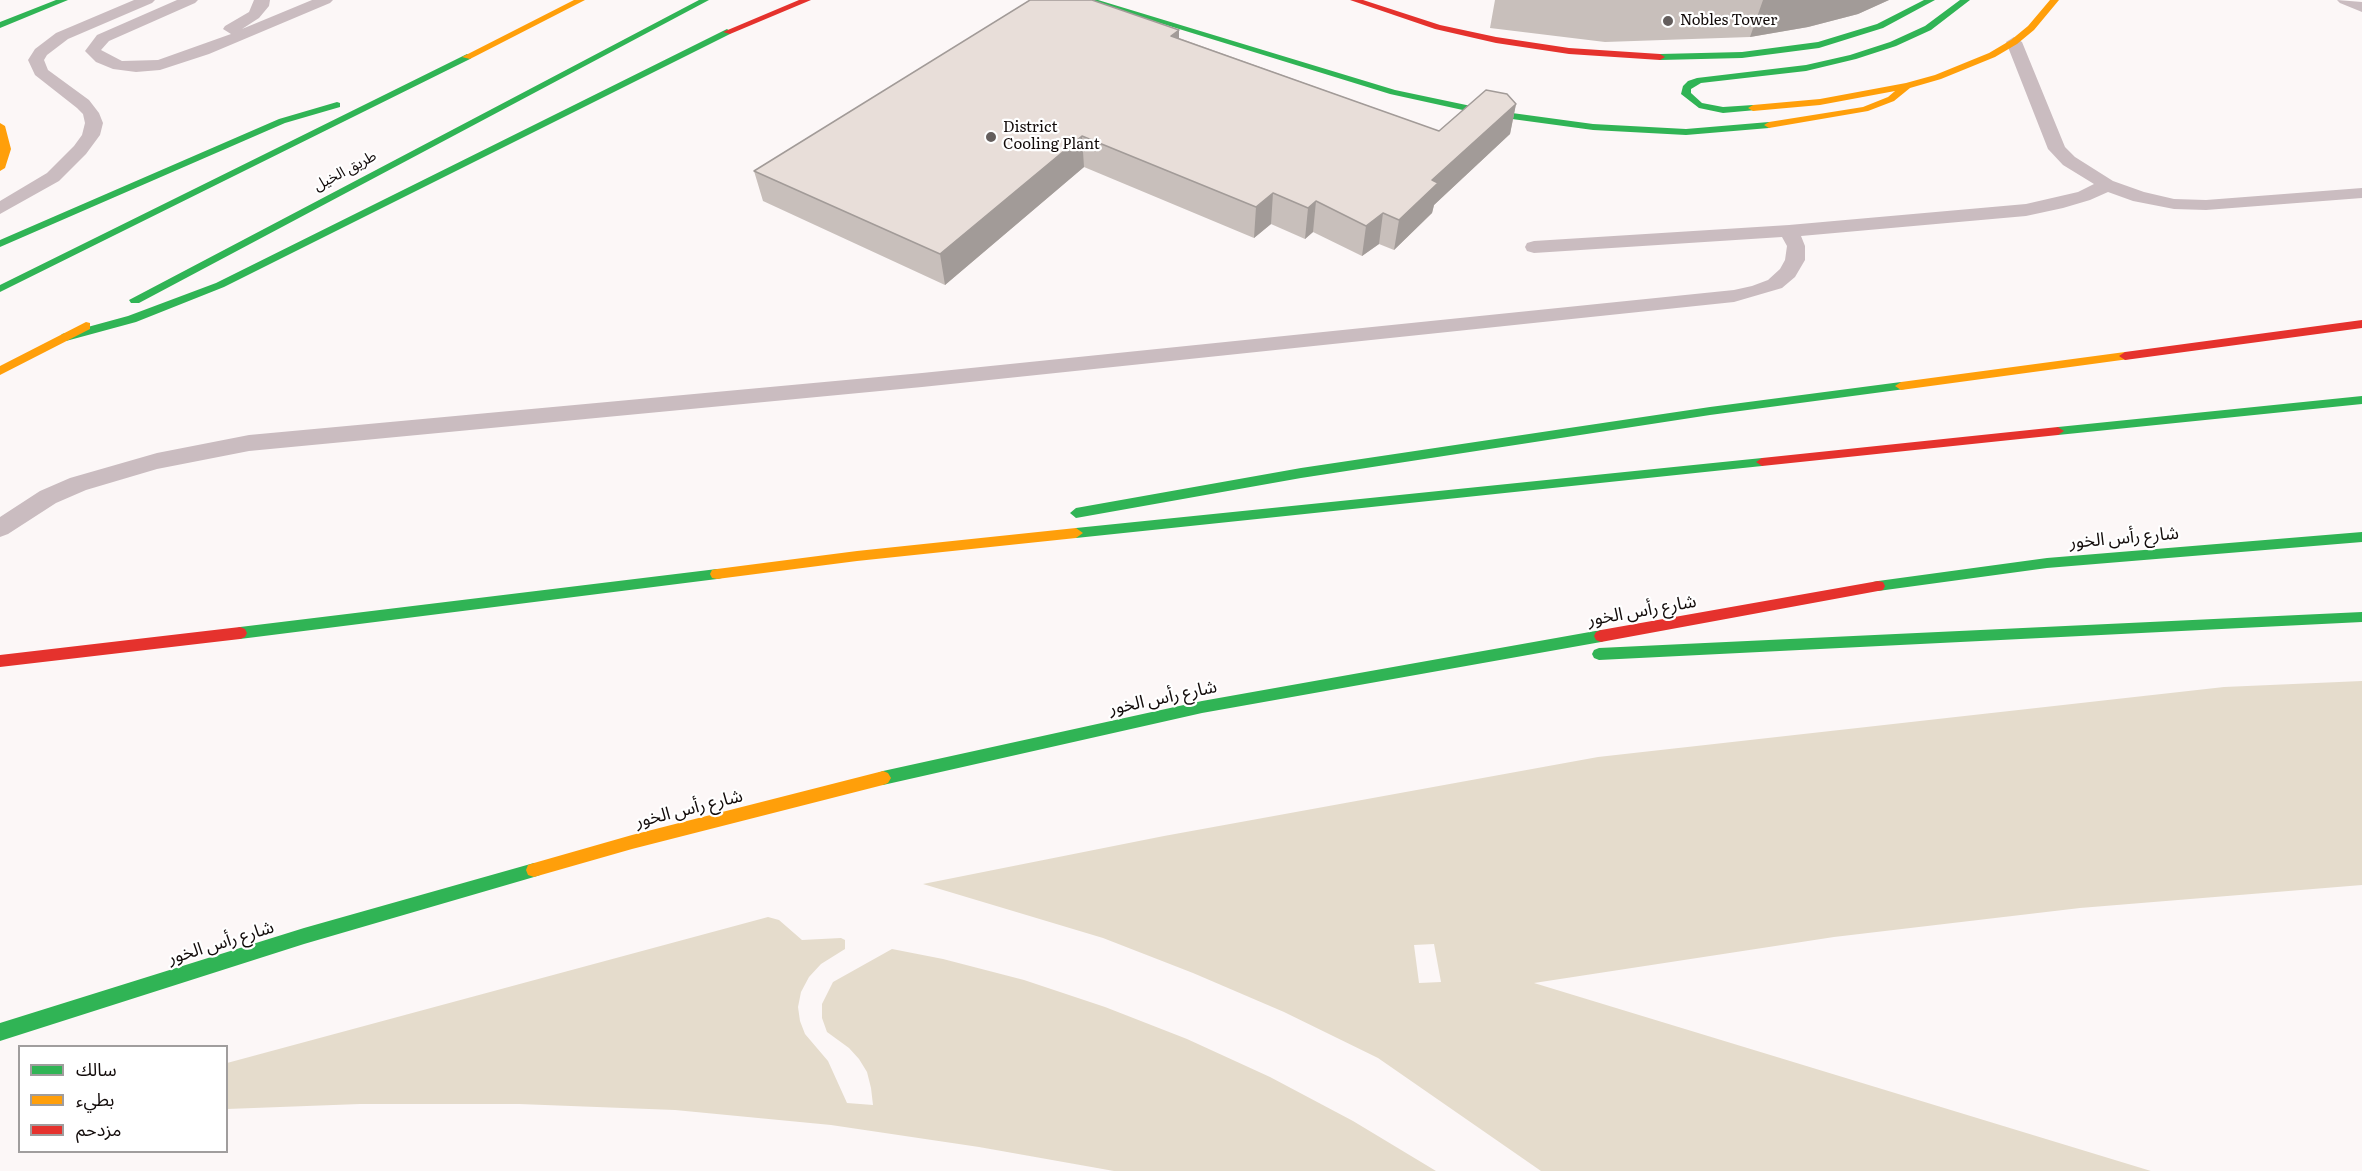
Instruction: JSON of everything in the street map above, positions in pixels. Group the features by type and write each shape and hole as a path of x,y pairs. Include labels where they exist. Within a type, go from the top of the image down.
{"main road":[{"path":"0,25 64,0"},
{"path":"0,289 581,0"},
{"name":"طريق الخيل","path":"0,371 705,0"},
{"path":"66,337 132,319 220,285 730,30 807,0"},
{"path":"1089,0 1393,92 1490,113 1593,127 1686,132 1763,126 1872,107 1891,99 1907,86"},
{"path":"1354,0 1438,27 1526,45 1613,55 1700,57 1742,55 1819,45 1880,26 1931,0"},
{"path":"1966,0 1928,28 1893,44 1852,57 1765,74 1700,80 1690,83 1686,88 1686,94 1699,105 1723,110 1820,102 1907,86 1967,66 2014,42 2031,28 2055,0"},
{"path":"0,244 282,121 331,106 380,99"},
{"path":"0,126 6,150 0,168"},
{"path":"1061,516 1300,473 1568,432 2362,324"},
{"path":"0,661 470,606 857,556 2362,400"},
{"path":"857,556 1016,525"},
{"name":"شارع رأس الخور","path":"0,1032 304,936 632,842 925,767 1202,707 1889,585 2047,563 2362,537"},
{"path":"1466,661 2362,617"}],"lane":[{"path":"0,208 53,177 80,150 91,135 94,123 91,112 41,72 36,60 41,52 62,36 147,0"},
{"path":"190,0 110,35 93,47 96,55 112,64 146,67 203,51 325,0"},
{"path":"146,67 243,23 254,15 261,6 262,0"},
{"path":"2345,0 2362,7"},
{"path":"2014,42 2057,149 2069,161 2107,185 2174,204 2206,205 2362,193"},
{"path":"1534,247 1789,231 2026,210 2084,196 2107,185"},
{"path":"0,528 48,497 78,484 157,461 282,438 922,380 1734,296 1775,284 1788,273 1795,260 1796,246 1789,231"}],"shaded area":[{"path":"2362,681 2362,885 2080,908 1834,937 1534,983 2151,1171 1541,1171 1378,1058 1284,1012 1103,938 923,884 1164,836 1598,757 2224,687","holes":["1434,944 1441,982 1419,983 1414,945"]},
{"path":"768,917 779,920 802,940 841,938 845,940 845,949 821,964 809,977 801,992 798,1007 805,1034 828,1061 847,1103 873,1105 867,1072 849,1048 827,1032 822,1018 822,1004 833,982 892,949 943,959 1024,980 1105,1007 1187,1039 1270,1077 1353,1121 1436,1171 1114,1171 979,1147 831,1125 675,1110 519,1104 360,1104 228,1109 228,1063"}],"building":[{"path":"1030,0 1092,0 1179,30 1171,36 1439,131 1486,90 1507,94 1516,104 1432,180 1438,183 1399,220 1383,213 1366,226 1316,201 1308,208 1273,193 1256,207 1082,136 940,254 754,171"}],"traffic: fast":[{"path":"0,25 64,0"},
{"path":"135,300 705,0"},
{"path":"1089,0 1393,92 1490,113 1593,127 1686,132 1769,125"},
{"path":"1660,57 1742,55 1819,45 1880,26 1931,0"},
{"path":"1753,108 1723,110 1699,105 1686,94 1686,88 1691,83 1700,80 1806,68 1853,57 1893,44 1928,28 1966,0"},
{"path":"66,337 132,319 220,285 727,32"},
{"path":"0,289 467,57"},
{"path":"0,244 282,121 337,105"},
{"path":"1076,513 1301,473 1710,411 1901,386"},
{"path":"2058,431 2362,400"},
{"path":"1076,533 1762,462"},
{"path":"1878,586 2047,563 2362,537"},
{"path":"240,633 717,574"},
{"path":"1599,654 2362,617"},
{"path":"883,778 1202,707 1601,636"},
{"path":"0,1032 304,936 534,870"}],"traffic: slow":[{"path":"467,57 581,0"},
{"path":"1753,108 1820,102 1907,86 1938,77 1992,55 2014,42 2031,28 2055,0"},
{"path":"1769,125 1865,109 1891,99 1907,86"},
{"path":"0,126 6,149 0,168"},
{"path":"0,371 86,326"},
{"path":"1901,386 2125,356"},
{"path":"717,574 857,556 1076,533"},
{"path":"534,870 632,842 883,778"}],"traffic: jam":[{"path":"727,32 807,0"},
{"path":"1354,0 1438,27 1496,40 1569,51 1660,57"},
{"path":"2125,356 2362,324"},
{"path":"1762,462 2058,431"},
{"path":"1601,636 1878,586"},
{"path":"0,661 240,633"}],"place":[{"name":"Nobles Tower","path":"1668,21"},
{"name":"District Cooling Plant","path":"991,137"}]}
